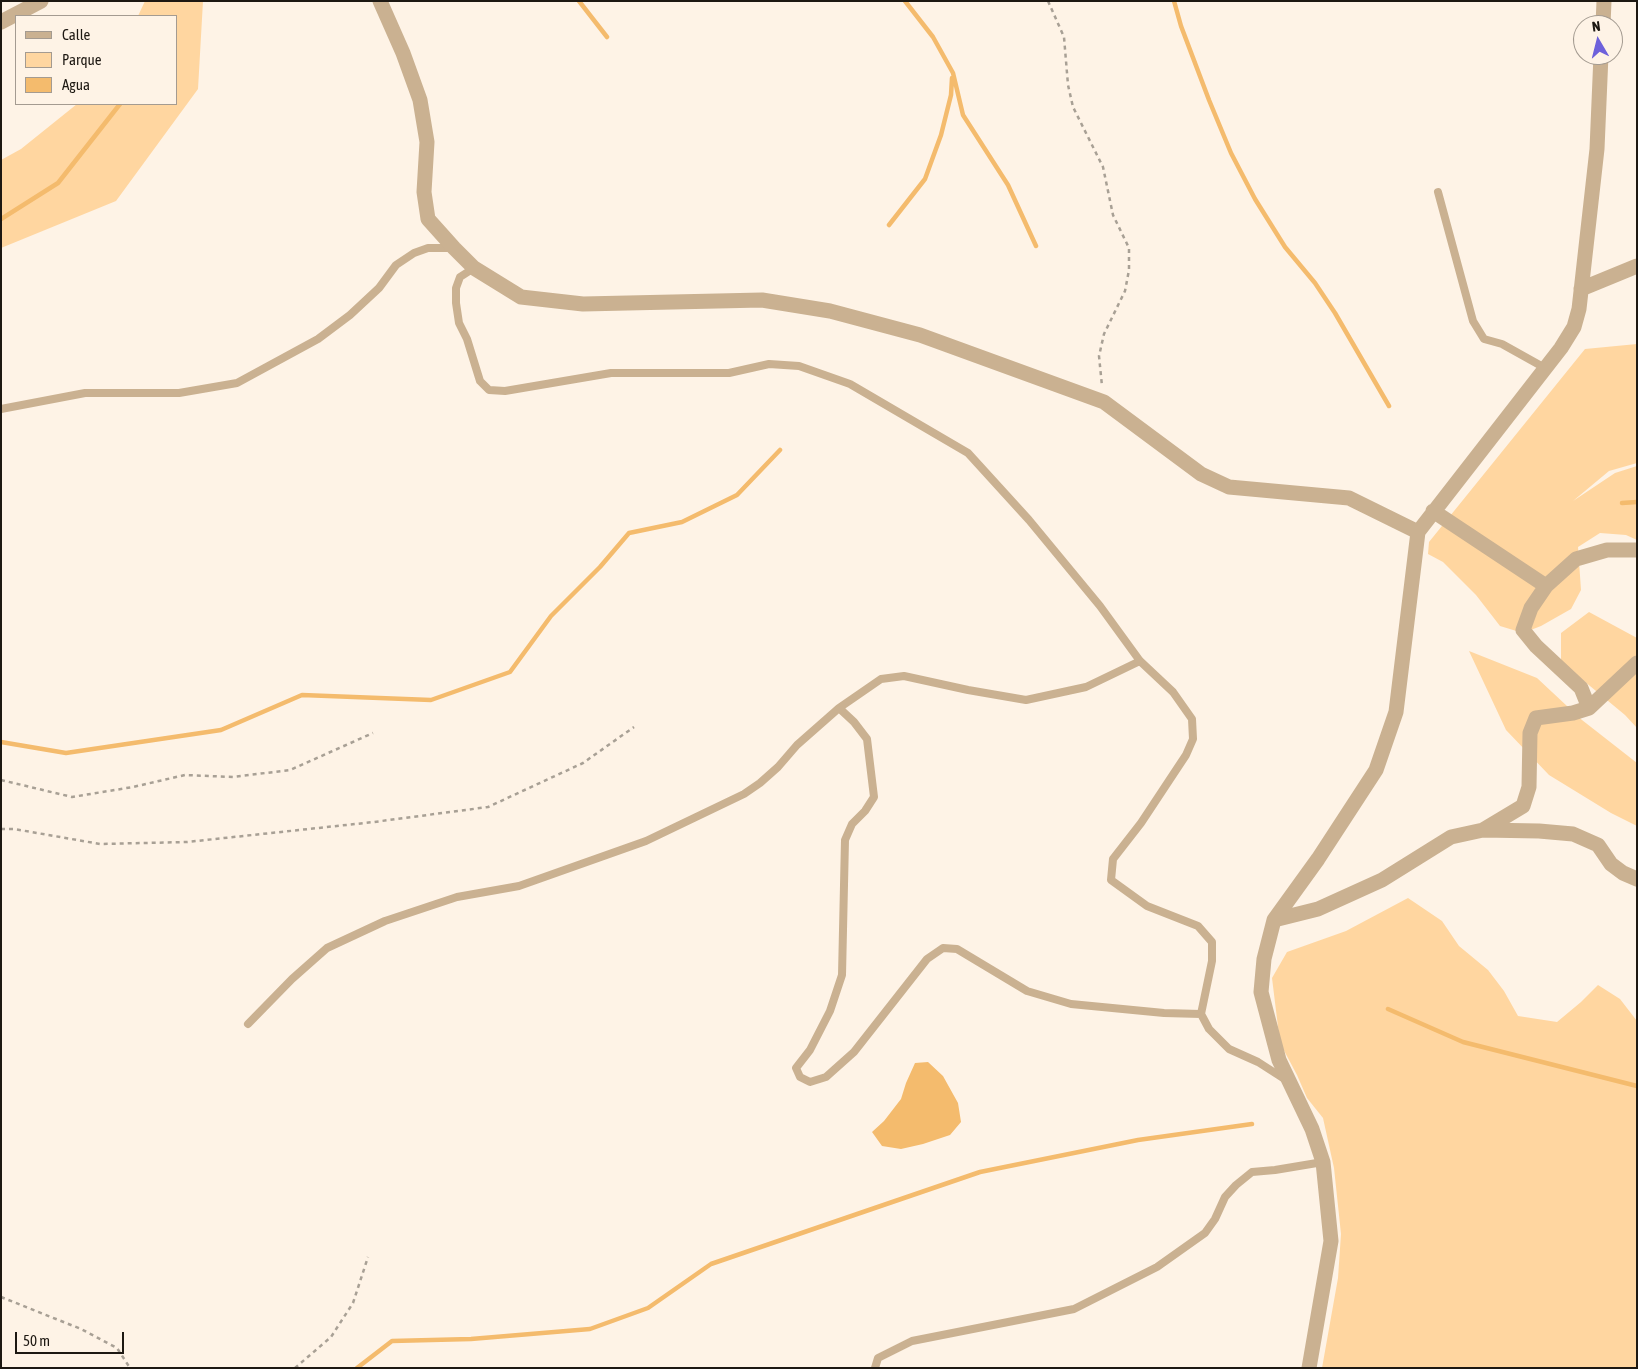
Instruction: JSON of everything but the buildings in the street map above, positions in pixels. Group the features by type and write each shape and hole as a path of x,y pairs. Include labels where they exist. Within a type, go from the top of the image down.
{"street":[{"path":"1,22 41,1"},
{"path":"380,1 403,53 420,100 427,142 424,192 428,219 474,268 521,297 583,304 762,300 830,311 920,335 1104,402 1201,474 1229,487 1349,498 1418,532"},
{"path":"1603,15 1604,1"},
{"path":"1309,1368 1331,1241 1323,1162 1312,1129 1279,1060 1261,992 1264,959 1274,920 1318,859 1376,770 1396,712 1418,532 1561,348 1574,327 1579,309 1596,149 1600,65"},
{"path":"1581,289 1637,266"},
{"path":"1433,511 1546,586"},
{"path":"1589,708 1581,688 1536,646 1523,630 1531,608 1546,586 1576,559 1607,550 1637,550"},
{"path":"1483,830 1523,806 1529,787 1530,733 1536,718 1573,713 1589,708 1637,664"},
{"path":"1274,920 1318,909 1382,880 1451,837 1483,830 1574,834 1598,845 1611,864 1623,873 1637,879"}],"lane":[{"path":"1438,192 1472,321 1484,339 1502,344 1545,368"},
{"path":"1,409 86,393 179,393 237,383 318,340 350,315 379,288 396,265 414,253 428,248 454,248"},
{"path":"474,268 460,277 456,288 456,303 459,323 467,339 480,381 489,390 505,391 611,373 729,373 769,364 800,366 850,384 968,453 1041,534 1100,606 1140,661 1173,692 1192,719 1193,739 1186,755 1141,823 1113,859 1111,880 1146,906 1198,926 1212,942 1212,960 1201,1014 1209,1030 1229,1048 1258,1062 1288,1081"},
{"path":"248,1024 292,979 327,948 385,921 456,897 519,886 646,842 744,794 760,783 839,708 881,679 904,676 1026,700 1086,687 1140,661"},
{"path":"839,708 854,722 867,739 874,797 865,812 852,824 845,840 842,975 830,1010 810,1050 796,1068 800,1078 810,1082 826,1076 854,1052 927,959 943,948 957,949 1027,991 1072,1004 1164,1013 1201,1014"},
{"path":"875,1368 878,1358 912,1340 1074,1309 1157,1267 1205,1233 1225,1197 1252,1172 1323,1162"}],"path":[{"path":"1048,1 1064,37 1068,85 1073,107 1103,167 1114,215 1129,248 1125,291 1104,334 1099,356 1104,402"},
{"path":"1,829 14,829 100,844 187,842 374,822 488,807 583,763 634,727"},
{"path":"1,780 72,797 133,787 185,775 233,777 290,770 373,733"},
{"path":"295,1368 331,1337 352,1303 368,1257"},
{"path":"1,1297 81,1329 117,1348 130,1368"}],"green space":[{"path":"145,1 203,1 198,89 116,201 1,248 1,160 21,149 76,105 178,105 178,15 138,15"},
{"path":"1637,344 1637,463 1609,471 1573,501 1615,473 1637,466 1637,540 1626,535 1600,533 1578,547 1581,590 1571,609 1541,626 1523,633 1500,626 1476,595 1443,562 1428,554 1429,542 1585,349"},
{"path":"1589,612 1637,638 1637,728 1625,715 1561,662 1561,633"},
{"path":"1469,651 1537,678 1582,720 1637,763 1637,826 1611,813 1549,775 1506,730"},
{"path":"1408,898 1442,921 1459,946 1488,970 1504,991 1518,1016 1557,1022 1598,985 1620,999 1637,1021 1637,1368 1322,1368 1338,1278 1341,1234 1334,1168 1323,1118 1307,1098 1280,1043 1272,978 1287,952 1346,931"}],"water":[{"path":"928,1062 943,1076 958,1103 961,1122 950,1135 923,1144 901,1149 882,1146 872,1132 884,1121 901,1099 915,1063"}],"waterway":[{"path":"579,1 607,37"},
{"path":"905,1 933,37 953,73 963,115 1008,185 1036,246"},
{"path":"1174,1 1181,26 1209,100 1231,153 1255,199 1285,247 1315,283 1335,313 1389,406"},
{"path":"889,225 925,179 941,135 951,95 952,78"},
{"path":"1,219 58,183 119,105"},
{"path":"1,742 66,753 221,730 302,695 431,700 510,672 551,616 600,567 629,533 682,522 737,495 780,450"},
{"path":"1622,503 1637,502"},
{"path":"1388,1009 1463,1042 1637,1086"},
{"path":"357,1368 392,1341 471,1339 590,1329 648,1308 711,1264 980,1172 1138,1140 1252,1124"}]}
